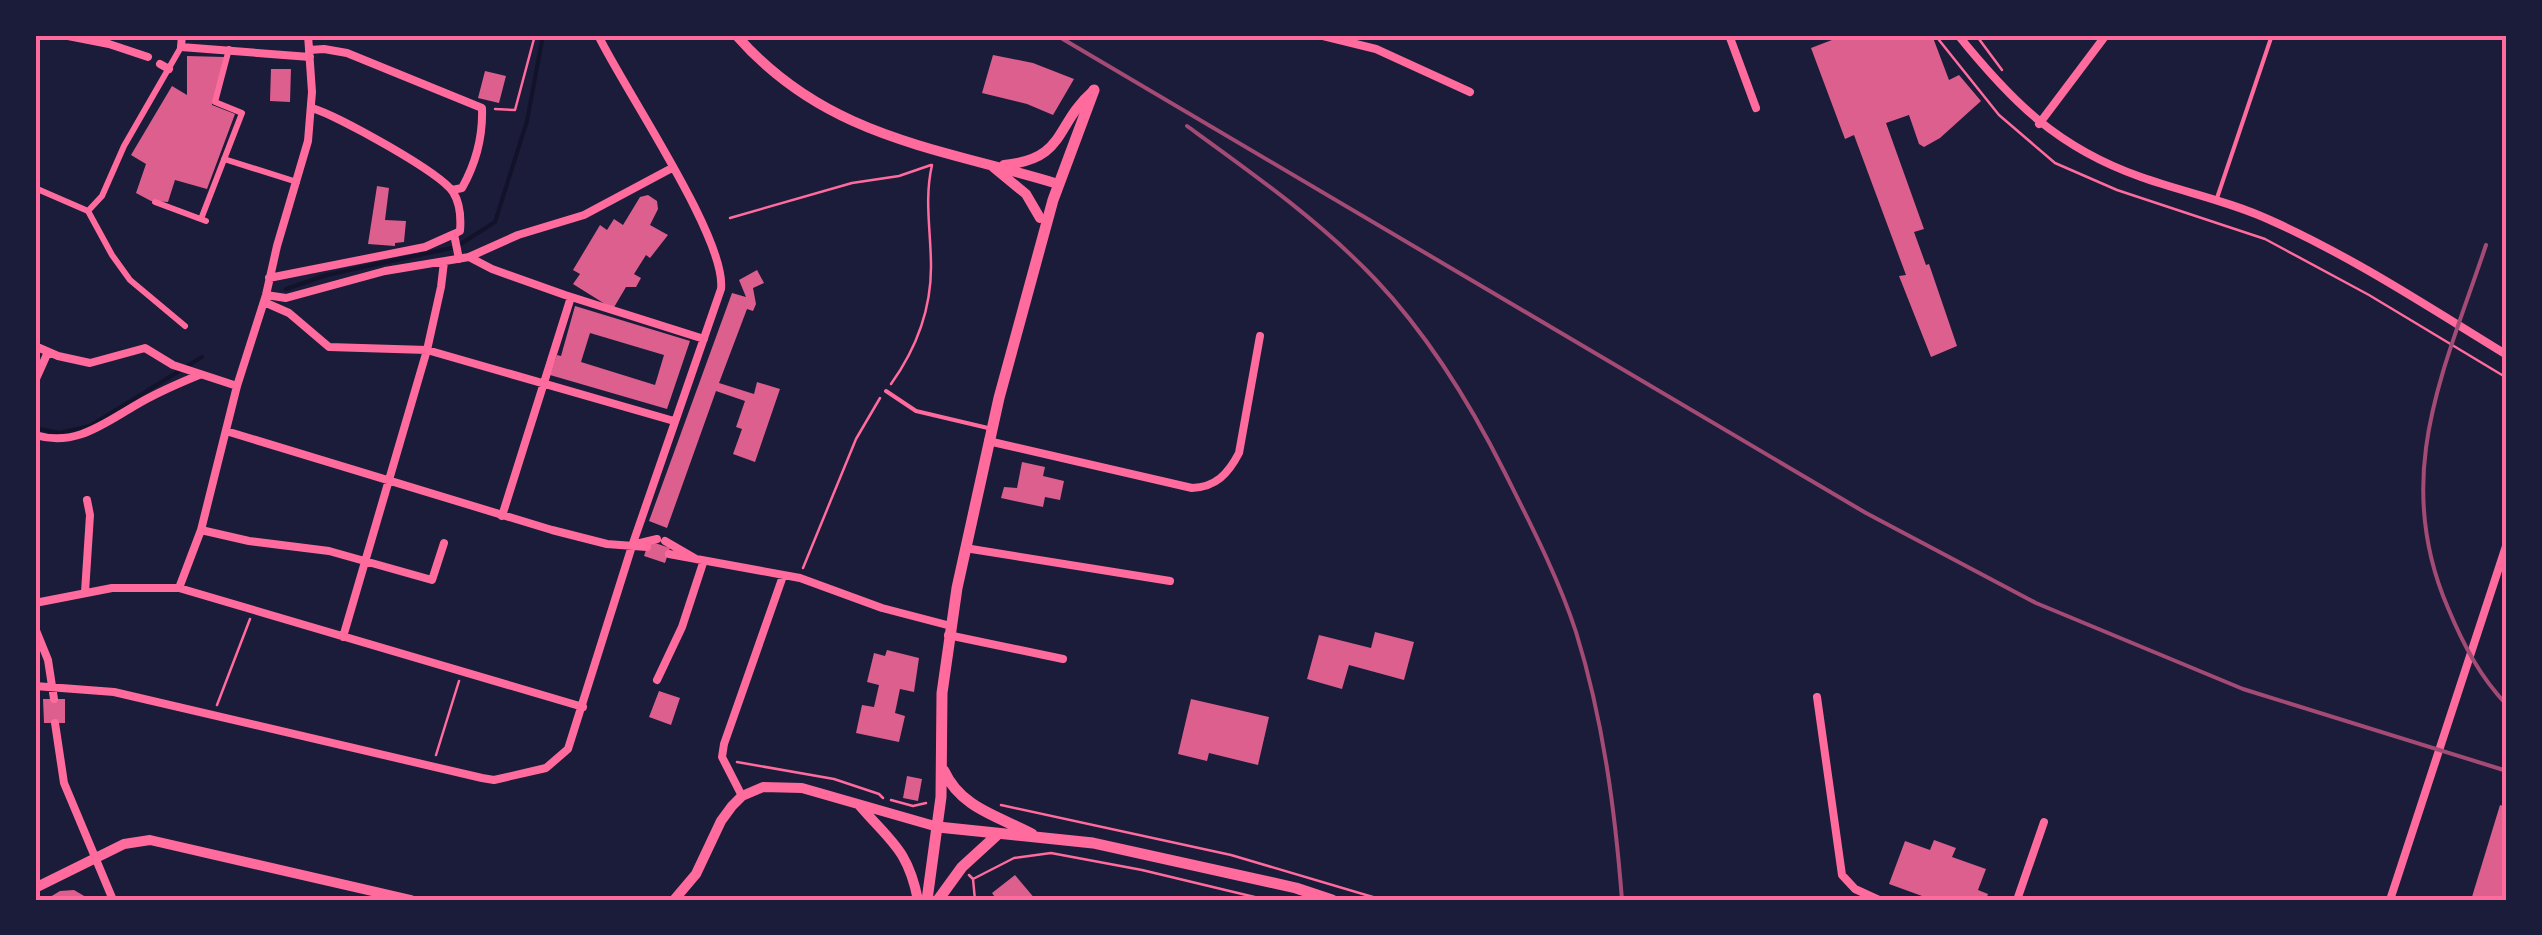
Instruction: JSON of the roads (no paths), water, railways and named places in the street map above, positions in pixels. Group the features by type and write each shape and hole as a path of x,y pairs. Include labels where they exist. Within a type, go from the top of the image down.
{"main road":[{"path":"938,899 942,693 949,630 990,435 1058,184 1094,90"},
{"path":"1040,218 1043,243"},
{"path":"942,768 964,800 1037,836"},
{"path":"938,827 1144,852 1332,900"},
{"path":"938,899 962,867 997,835"}],"street":[{"path":"63,35 148,57"},
{"path":"88,211 102,196 164,67 181,47 182,35"},
{"path":"179,588 202,530 237,386 308,141 312,108 308,35"},
{"path":"35,686 90,688 494,780 546,768 568,749 632,546 721,289 721,269 672,168 598,35"},
{"path":"736,35 795,87 866,128 902,143 1058,184"},
{"path":"1319,35 1376,48 1470,92"},
{"path":"1376,48 1381,35"},
{"path":"1730,35 1756,108"},
{"path":"1958,35 2008,94 2062,140 2100,161 2268,219 2339,255 2507,356"},
{"path":"2040,124 2106,35"},
{"path":"181,47 347,53 482,108 482,131 470,173 462,188 452,190"},
{"path":"155,202 204,220 242,112 215,102 229,49"},
{"path":"993,166 1028,162 1042,155 1055,144 1082,100 1094,90"},
{"path":"269,278 414,249 455,237 460,231 452,190 361,130 312,108"},
{"path":"224,159 297,182"},
{"path":"993,166 1026,194 1040,218"},
{"path":"265,299 286,298 385,271 444,262 584,215 672,168"},
{"path":"35,188 88,211 130,280 184,326"},
{"path":"455,237 462,256 571,297 704,339"},
{"path":"342,638 427,350 444,262"},
{"path":"502,516 571,297"},
{"path":"265,299 290,313 329,347 427,350 674,421"},
{"path":"990,435 1204,488 1218,482 1232,468 1239,453 1260,336"},
{"path":"35,346 90,362 140,348 179,367 237,386"},
{"path":"35,380 48,352"},
{"path":"35,435 55,440 92,431 195,373"},
{"path":"226,430 502,516 607,544 647,547"},
{"path":"85,592 90,515 87,500"},
{"path":"202,530 249,541 330,551 432,580 444,543"},
{"path":"632,546 661,540 702,562"},
{"path":"2390,900 2507,543"},
{"path":"966,548 1170,582"},
{"path":"669,554 800,578 949,630 1062,659"},
{"path":"657,680 682,626 702,562"},
{"path":"742,796 722,757 724,744 783,576"},
{"path":"35,604 112,588 179,588 583,707"},
{"path":"35,628 45,649 54,699"},
{"path":"1816,698 1842,875 1855,889 1879,900"},
{"path":"54,723 64,783 113,900"},
{"path":"674,900 696,874 721,821 742,796 763,787 783,785 938,827"},
{"path":"860,806 904,856 911,868 918,900"},
{"path":"2017,900 2044,822"},
{"path":"35,888 124,844 150,840 405,899"}],"lane":[{"path":"2216,201 2272,35"},
{"path":"886,391 916,410 990,435"}],"waterway":[{"path":"286,289 327,275 456,247 495,222 527,121 543,35"},
{"path":"35,428 59,433 90,426 202,357"}],"railway":[{"path":"1056,35 1866,513 2036,603 2243,689 2507,771"},
{"path":"1187,126 1308,217 1375,279 1431,347 1478,421 1544,551 1576,632 1594,698 1606,765 1622,900"},
{"path":"2486,245 2440,380 2424,468 2424,513 2432,560 2448,608 2480,671 2507,705"}]}
